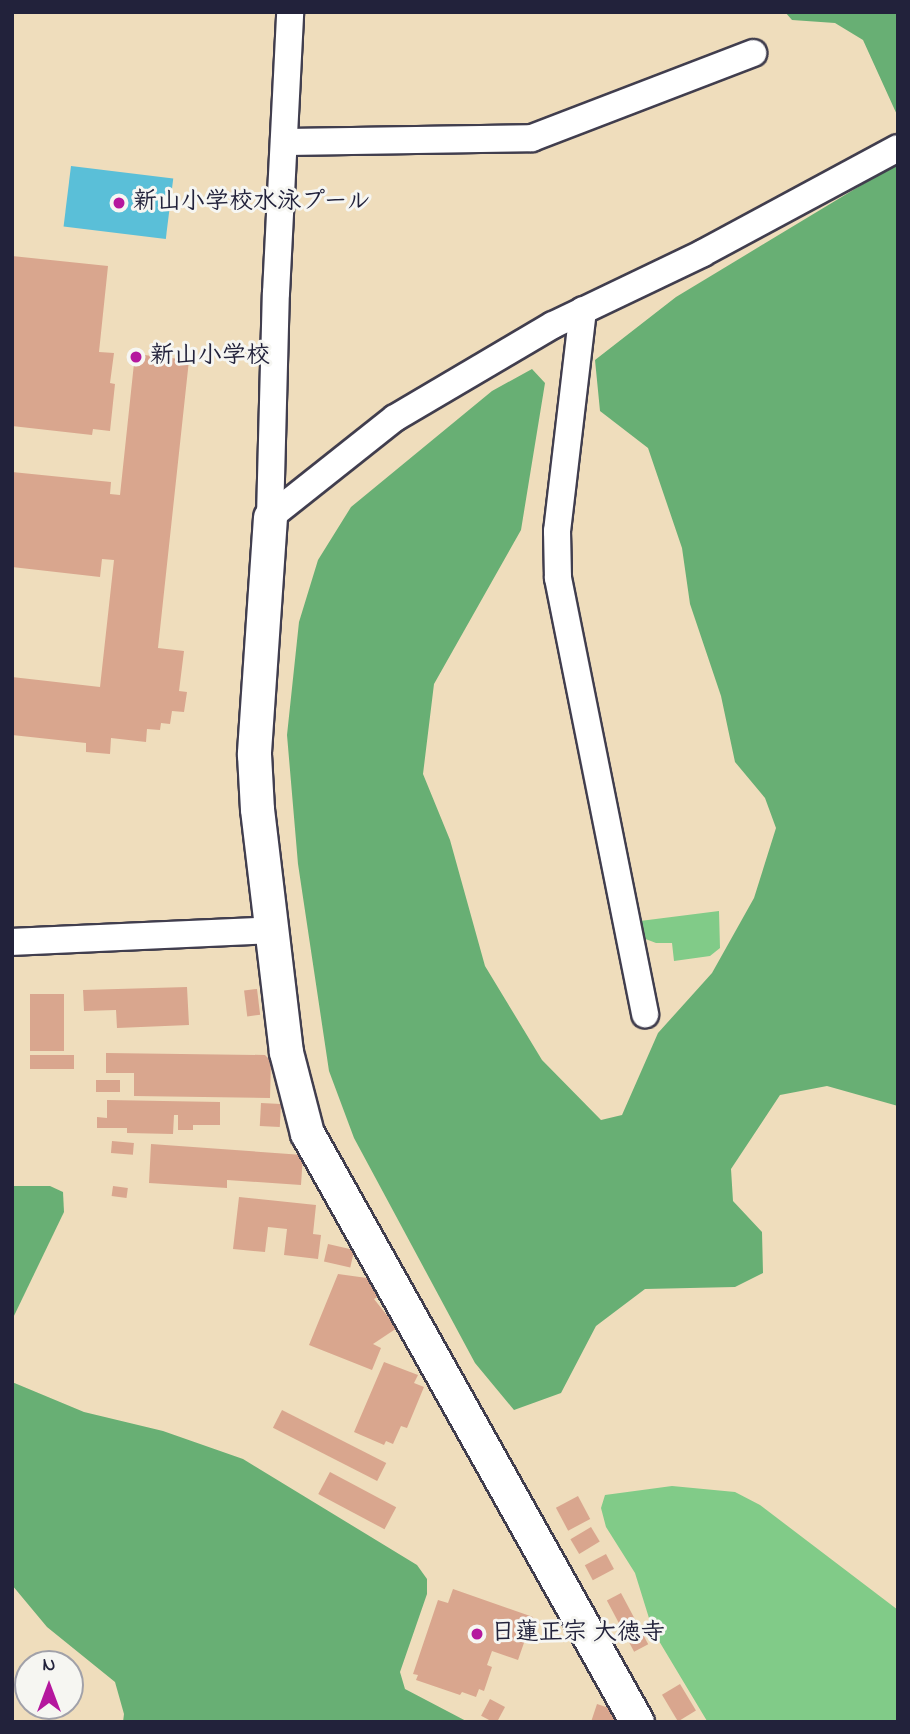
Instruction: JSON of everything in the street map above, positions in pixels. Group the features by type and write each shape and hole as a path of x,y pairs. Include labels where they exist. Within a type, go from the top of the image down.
{"street":[{"path":"290,12 270,517 254,754 257,809 272,930 275,980 286,1052 307,1133 638,1722"},
{"path":"284,142 532,138 753,53"},
{"path":"270,517 395,418 553,325 703,253 898,148"},
{"path":"583,310 557,531 558,579 645,1014"},
{"path":"12,942 272,930"}],"green space":[{"path":"785,12 898,12 898,117 863,40 835,23 792,20"},
{"path":"898,125 898,1106 827,1086 780,1095 731,1169 733,1201 762,1232 763,1273 735,1287 645,1289 596,1326 561,1393 514,1410 475,1363 354,1138 329,1071 298,864 287,735 299,622 318,560 351,507 492,391 532,369 545,383 521,530 434,684 423,774 450,840 485,966 542,1060 601,1120 622,1115 658,1033 712,973 754,898 776,828 765,798 735,762 721,696 690,604 682,548 648,448 600,411 595,360 676,297 888,169"},
{"path":"719,911 720,948 710,956 674,961 672,943 656,943 643,938 640,921"},
{"path":"12,1186 50,1186 63,1192 64,1212 12,1320"},
{"path":"12,1382 84,1412 163,1431 243,1459 417,1565 427,1579 427,1594 400,1672 405,1689 468,1722 123,1722 124,1714 115,1682 84,1657 84,1650 75,1650 47,1627 12,1585"},
{"path":"672,1486 735,1492 760,1505 898,1610 898,1722 707,1721 653,1631 635,1573 606,1527 601,1508 605,1495"}],"water":[{"name":"新山小学校水泳プール","path":"71,166 173,179 166,239 64,227"}],"building":[{"path":"12,256 108,266 99,352 114,353 110,383 115,384 110,431 93,429 92,435 12,426"},
{"path":"135,354 189,360 158,648 184,651 179,691 187,692 184,712 172,711 170,724 161,723 160,730 147,729 146,742 111,738 110,754 86,752 86,743 12,735 12,677 100,687 114,560 102,559 100,577 12,567 12,472 111,482 110,494 120,495"},
{"path":"187,987 189,1025 117,1028 116,1010 84,1011 83,990"},
{"path":"257,989 260,1015 247,1016 244,991"},
{"path":"30,994 64,994 64,1051 30,1051"},
{"path":"106,1053 265,1055 271,1061 270,1098 134,1096 134,1073 106,1073"},
{"path":"30,1055 74,1055 74,1069 30,1069"},
{"path":"96,1080 120,1080 120,1092 96,1092"},
{"path":"107,1100 220,1102 220,1125 193,1125 193,1130 178,1130 178,1115 174,1115 173,1134 127,1133 127,1128 97,1128 97,1117 107,1118"},
{"path":"261,1103 281,1104 280,1127 260,1126"},
{"path":"112,1141 134,1143 133,1155 111,1153"},
{"path":"151,1144 303,1155 301,1185 227,1180 227,1188 149,1183"},
{"path":"113,1186 128,1188 126,1198 112,1196"},
{"path":"239,1197 316,1205 313,1234 321,1235 318,1259 284,1255 287,1229 268,1227 265,1252 233,1249"},
{"path":"328,1244 354,1250 350,1268 324,1262"},
{"path":"338,1274 367,1278 379,1296 374,1299 397,1328 373,1344 381,1348 372,1370 309,1345"},
{"path":"384,1362 418,1375 414,1383 424,1387 407,1428 401,1426 393,1444 386,1441 384,1445 354,1432"},
{"path":"282,1410 386,1463 377,1481 273,1428"},
{"path":"330,1472 396,1507 384,1529 318,1494"},
{"path":"578,1496 590,1519 568,1531 556,1508"},
{"path":"591,1527 600,1542 579,1554 570,1539"},
{"path":"606,1554 614,1569 593,1580 585,1565"},
{"name":"日蓮正宗 大徳寺","path":"453,1589 533,1617 518,1660 492,1651 487,1665 492,1667 484,1691 479,1689 476,1697 462,1692 460,1695 416,1680 418,1675 413,1674 438,1600 448,1603"},
{"path":"621,1593 648,1644 634,1652 607,1601"},
{"path":"680,1684 696,1711 678,1721 662,1695"},
{"path":"490,1699 505,1707 497,1722 481,1716"},
{"path":"597,1704 609,1708 615,1722 591,1722"}],"place":[{"name":"新山小学校水泳プール","path":"119,203"},
{"name":"新山小学校","path":"136,357"},
{"name":"日蓮正宗 大徳寺","path":"477,1634"}]}
